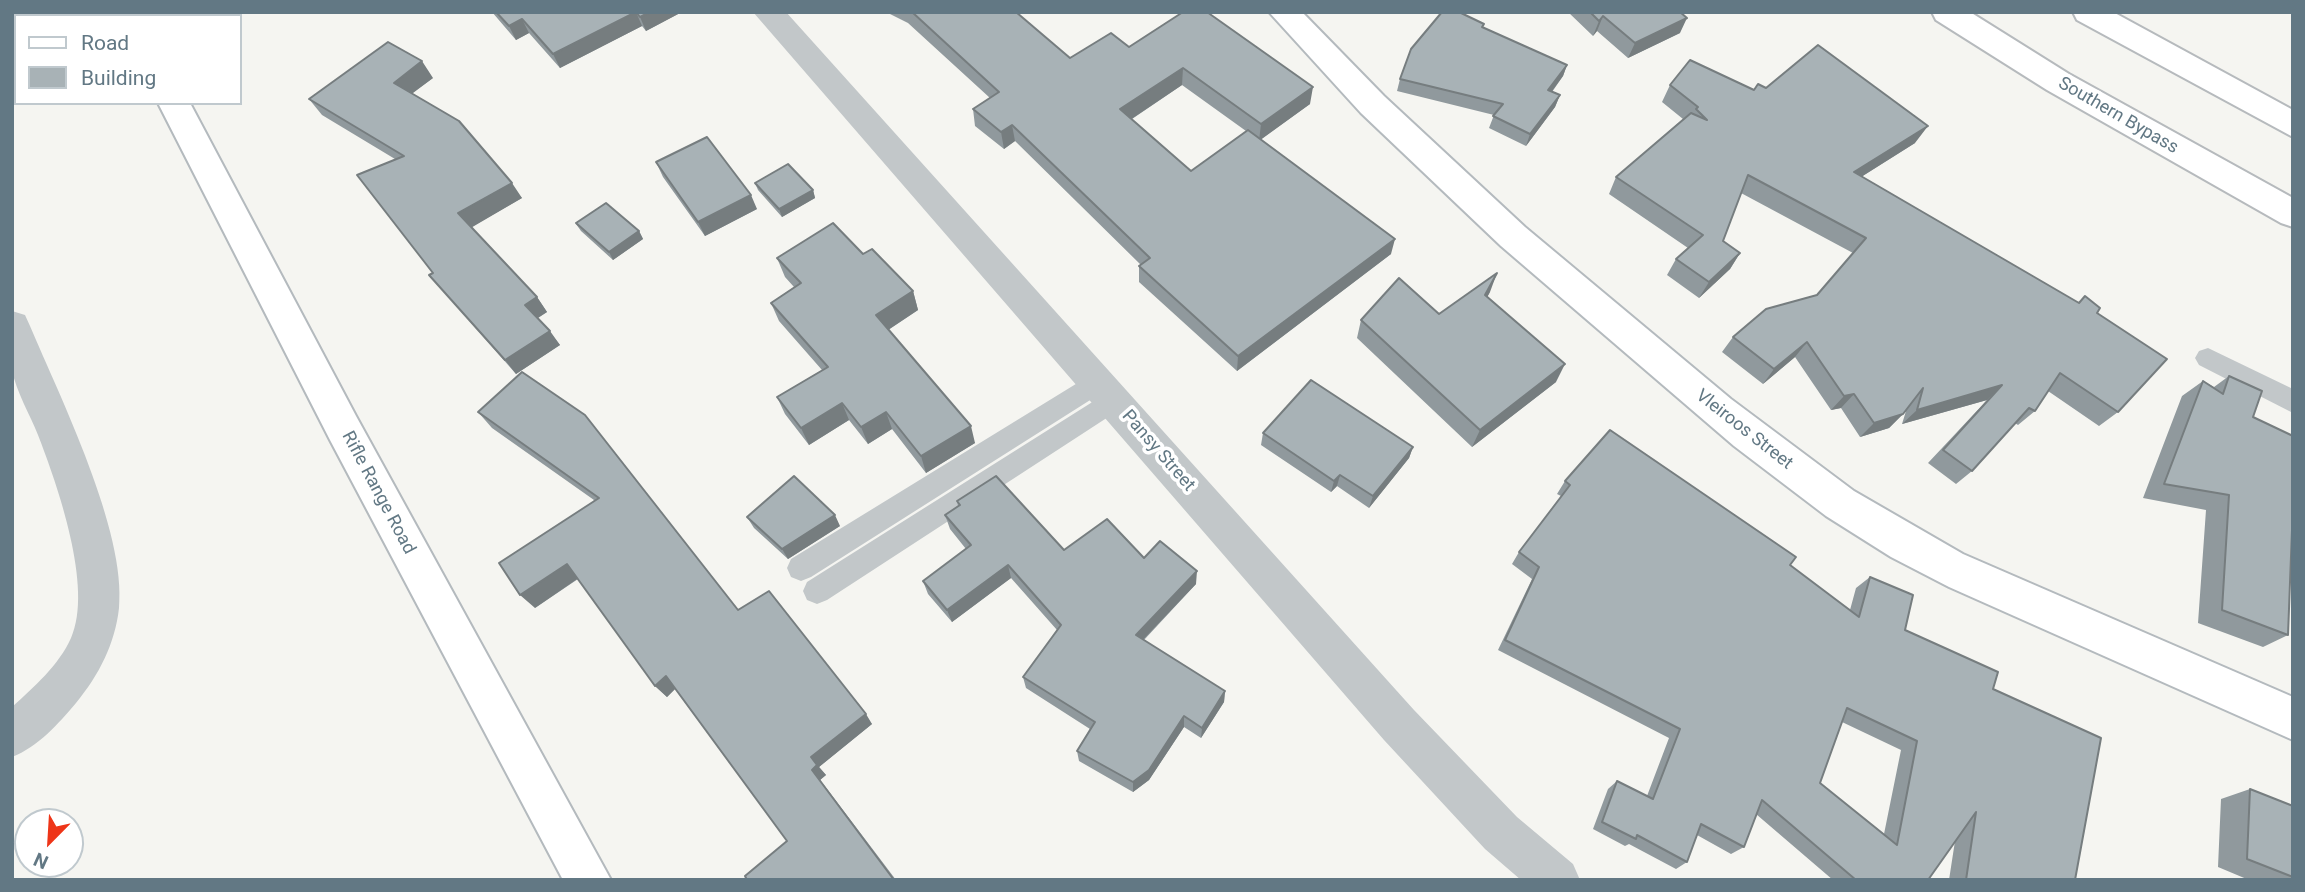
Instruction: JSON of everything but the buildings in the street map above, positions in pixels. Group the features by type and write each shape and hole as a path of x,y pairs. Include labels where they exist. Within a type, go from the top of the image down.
{"main road":[{"name":"Vleiroos Street","path":"1284,12 1340,74 1412,145 1579,295 1757,441 1854,514 1906,545 1963,573 2293,719"},
{"name":"Southern Bypass","path":"1947,12 2058,82 2293,214"},
{"path":"2088,12 2293,125"},
{"name":"Rifle Range Road","path":"175,105 343,428 588,880"}],"street":[{"name":"Pansy Street","path":"768,12 1399,725 1501,833 1557,880"},
{"path":"12,326 84,510 97,575 99,613 93,638 74,670 55,694 12,736"}],"lane":[{"path":"2208,358 2293,402"},
{"path":"802,568 1105,391"},
{"path":"817,591 1105,391"}]}
